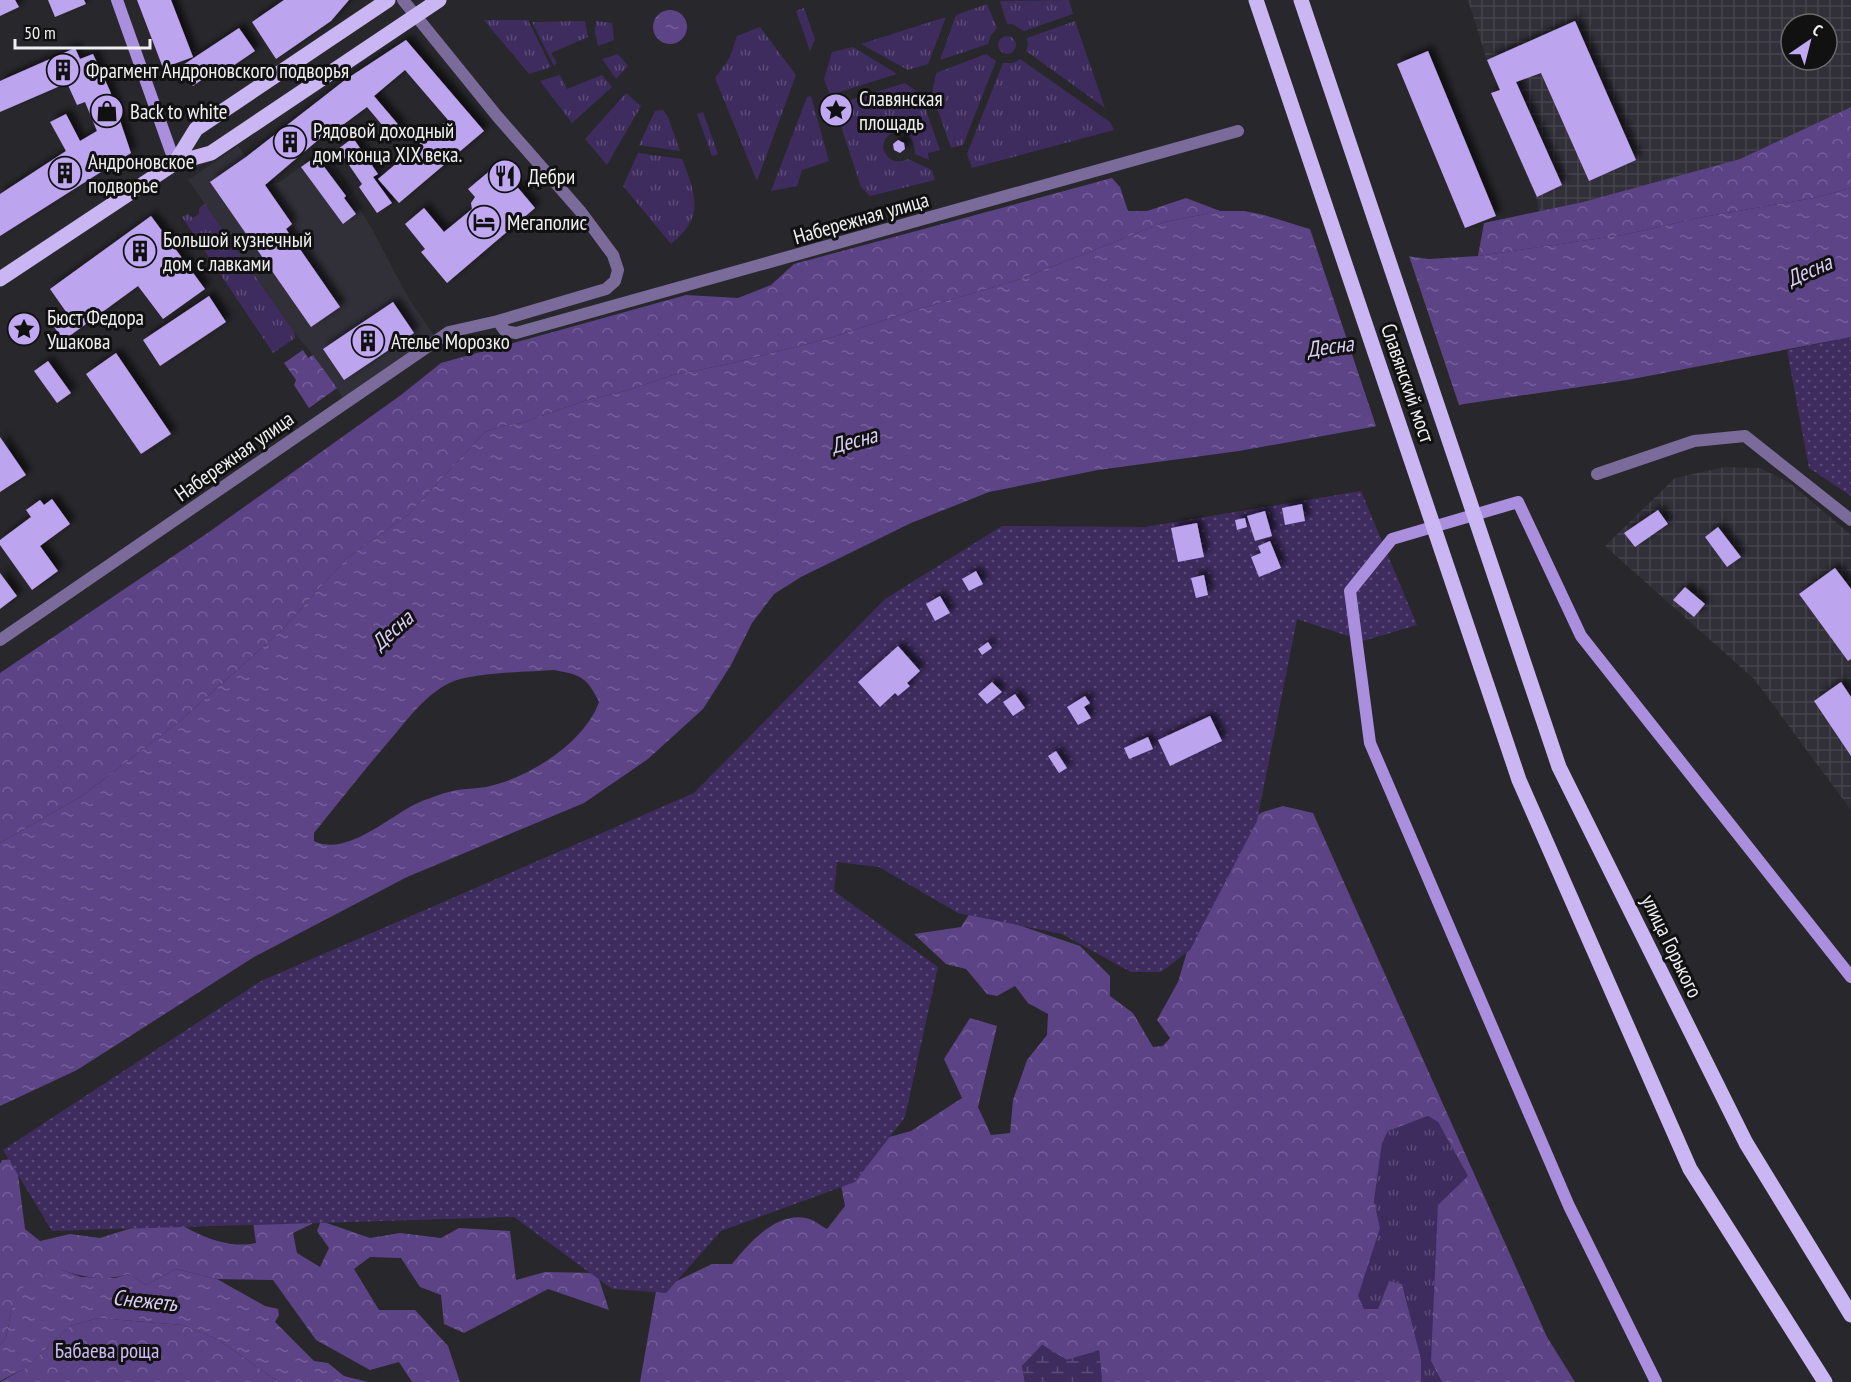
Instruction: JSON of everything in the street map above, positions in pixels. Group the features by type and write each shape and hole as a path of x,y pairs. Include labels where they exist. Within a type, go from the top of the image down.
{"main road":[{"path":"175,163 196,129 388,0"},
{"path":"0,279 175,163 210,153 439,0"},
{"name":"Славянский мост","path":"1256,0 1519,780 1690,1169 1825,1382"},
{"name":"Славянский мост","path":"1301,0 1559,767"},
{"name":"улица Горького","path":"1559,767 1746,1143 1851,1315"}],"street":[{"path":"117,0 175,163"},
{"path":"403,0 415,15"},
{"name":"Набережная улица","path":"0,640 449,332 498,321 606,289 615,281 618,270 613,255 581,212 503,123 415,15"},
{"name":"Набережная улица","path":"498,321 506,331 516,333 1238,131"},
{"path":"1597,474 1694,441 1745,436 1851,520"},
{"path":"1656,1382 1569,1206 1370,743 1350,591 1392,539 1518,502 1581,636 1851,977"}],"shaded area":[{"path":"1468,0 1851,0 1851,107 1740,159 1583,202 1539,211 1536,197 1491,93 1500,90 1487,60"},
{"path":"238,146 265,185 280,182 323,150 371,227 409,299 436,338 346,402 188,180"},
{"path":"1725,467 1760,468 1790,483 1851,535 1851,810 1754,679 1605,546 1675,478"}],"green space":[{"path":"1069,0 1073,14 1024,31 1012,24 1007,24 1000,1"},
{"path":"987,4 997,28 988,44 940,60 956,15"},
{"path":"804,8 815,39 810,51 796,11"},
{"path":"946,17 928,64 908,70 861,44"},
{"path":"484,20 528,20 551,67 529,74"},
{"path":"585,21 588,37 551,53 557,63 554,66 532,22"},
{"path":"596,21 612,23 614,40 598,46 595,32"},
{"path":"1075,21 1105,108 1026,51 1027,38"},
{"path":"760,27 796,75 757,181 715,78 730,57 737,36"},
{"path":"1003,36 1011,36 1016,41 1014,52 1003,54 998,49 998,41"},
{"path":"853,47 897,74 830,95 824,79 832,52"},
{"path":"618,54 628,66 616,79 602,59"},
{"path":"986,54 996,61 963,145 951,148 932,93 936,73"},
{"path":"1020,59 1110,122 1114,130 972,168 967,154 1003,63 1013,63"},
{"path":"560,75 567,89 602,75 612,87 572,123 540,81"},
{"path":"905,83 920,94 940,150 928,153 929,160 915,154 913,141 908,134 901,131 888,135 884,141 884,148 887,156 894,161 908,159 932,170 935,180 870,196 861,187 834,105"},
{"path":"626,93 641,106 607,165 585,139"},
{"path":"811,96 829,161 802,170 797,186 771,191 807,97"},
{"path":"1851,107 1851,188 1814,198 1703,217 1623,235 1478,256 1484,223 1583,202 1740,159"},
{"path":"663,110 668,117 680,151 639,145 655,111"},
{"path":"703,112 718,154 712,156 697,114"},
{"path":"638,153 682,159 687,172 694,195 693,215 682,234 671,244 623,186"},
{"path":"1112,178 1120,187 1128,211 1147,211 1186,198 1220,211 1165,222 1018,280 830,338 729,364 673,375 625,391 584,401 522,423 485,432 408,515 347,558 282,630 180,721 82,796 0,843 0,673 209,532 401,395 441,363 686,295 738,298 771,285 794,264"},
{"path":"205,204 294,332 295,338 273,353 182,217 188,214 193,218 199,214 199,208"},
{"path":"1851,337 1851,496 1809,468 1787,350"},
{"path":"303,350 308,358 313,355 337,388 309,408 294,385 296,380 284,363"},
{"path":"1361,491 1417,625 1363,641 1297,619 1257,821 1190,950 1161,972 1131,972 1062,934 958,913 879,867 837,862 834,891 938,967 905,1117 855,1182 721,1231 666,1293 612,1289 514,1217 52,1231 3,1150 261,981 694,793 885,599 1002,526 1145,527"},
{"path":"1283,806 1313,813 1547,1337 1575,1382 1442,1382 1431,1361 1438,1205 1468,1176 1438,1122 1428,1116 1388,1131 1382,1143 1374,1201 1380,1228 1358,1296 1364,1309 1378,1309 1389,1281 1402,1284 1421,1359 1421,1382 1102,1382 1099,1351 1067,1360 1042,1345 1022,1366 1025,1382 640,1382 656,1291 712,1264 732,1264 764,1231 784,1220 795,1217 806,1218 827,1229 845,1206 841,1185 871,1142 911,1131 962,1098 944,1059 970,1018 997,1026 978,1107 991,1135 1010,1133 1013,1100 1027,1060 1047,1035 1048,1014 1028,1003 1015,986 997,996 987,994 966,969 946,964 914,934 961,927 977,902 1015,924 1080,946 1110,976 1110,996 1133,1013 1153,1047 1163,1046 1170,1038 1157,1020 1178,982 1214,861 1236,828 1263,812"},
{"path":"1428,1116 1438,1122 1468,1176 1431,1361 1442,1382 1421,1382 1421,1359 1402,1284 1389,1281 1378,1309 1364,1309 1357,1296 1380,1228 1374,1201 1382,1143 1388,1131"},
{"path":"16,1159 25,1229 40,1241 70,1234 100,1238 167,1217 209,1238 244,1245 256,1243 253,1222 313,1214 312,1224 293,1233 297,1253 320,1267 329,1248 317,1231 321,1221 370,1238 400,1233 441,1238 459,1228 510,1231 516,1280 545,1272 597,1273 609,1310 548,1289 464,1333 444,1324 441,1295 420,1287 401,1258 370,1257 354,1269 379,1310 415,1310 448,1346 460,1382 412,1382 399,1362 370,1370 316,1340 273,1280 217,1279 176,1269 146,1285 129,1274 95,1278 62,1270 12,1308 6,1338 0,1345 0,1164 2,1160"},
{"name":"Бабаева роща","path":"98,1318 183,1325 219,1340 279,1382 0,1382 24,1369 70,1326"},
{"path":"1042,1345 1067,1360 1099,1350 1102,1382 1025,1382 1022,1366"}],"water":[{"path":"670,10 682,15 687,27 682,39 670,44 658,39 653,27 658,15"},
{"name":"Десна","path":"1851,188 1851,337 1627,380 1464,404 1372,427 1239,451 1098,470 989,492 911,523 801,577 774,594 752,623 731,665 703,709 648,759 584,803 407,877 254,957 77,1070 0,1106 0,843 82,796 180,721 282,630 347,558 408,515 485,432 522,423 584,401 625,391 673,375 729,364 830,338 1018,280 1165,222 1220,211 1244,211 1264,215 1390,254 1429,259 1478,256 1623,235 1703,217 1814,198","holes":["554,670 587,682 599,702 582,731 554,756 522,775 506,781 486,787 461,789 422,801 370,832 341,844 327,845 314,841 314,833 361,774 411,715 435,692 454,681 476,676"]},
{"name":"Снежеть","path":"176,1269 217,1279 265,1306 278,1309 279,1315 275,1322 314,1361 328,1363 344,1376 368,1382 279,1382 219,1340 183,1325 98,1318 70,1326 24,1369 0,1381 0,1345 6,1338 12,1308 22,1288 48,1274 62,1270 81,1277 115,1278 129,1274 146,1285"}],"pier":[{"path":"1309,226 1391,251 1408,253 1460,408 1377,429"}],"building":[{"path":"0,0 15,0 19,7 0,16"},
{"path":"48,0 84,0 86,4 55,17"},
{"path":"137,0 171,0 193,57 163,68"},
{"path":"284,0 349,0 331,21 276,59 252,22"},
{"path":"1575,21 1636,160 1589,181 1541,73 1516,82 1562,185 1537,197 1491,93 1500,90 1487,60"},
{"path":"239,28 255,51 221,74 217,69 193,86 180,67"},
{"path":"406,40 484,131 399,203 378,179 448,120 405,70 374,96 402,129 393,138 367,107 340,127 337,124 265,185 292,224 286,229 340,307 311,327 210,182 345,80"},
{"name":"Андроновское подворье","path":"75,48 80,59 93,54 110,91 131,153 0,236 0,194 66,151 50,122 66,114 80,141 97,131 85,102 77,105 67,83 0,112 0,81"},
{"path":"1428,51 1496,216 1465,228 1397,64"},
{"path":"353,138 378,174 373,177 392,203 377,213 359,187 362,184 338,149"},
{"path":"898,140 904,143 905,149 900,153 894,150 893,144"},
{"path":"314,158 320,166 322,164 346,196 344,198 356,214 343,224 301,167"},
{"name":"Мегаполис","path":"498,164 535,208 447,283 421,252 425,249 405,224 424,208 444,232 472,209 471,203 475,197 468,189"},
{"name":"Большой кузнечный дом с лавками","path":"151,216 205,289 163,319 138,286 64,340 54,327 69,316 50,289"},
{"path":"209,296 226,322 160,366 143,340"},
{"name":"Ателье Морозко","path":"393,302 414,333 344,380 323,349"},
{"path":"116,353 171,434 141,454 86,374"},
{"path":"48,361 71,393 57,403 34,371"},
{"path":"0,437 26,475 0,492"},
{"path":"52,499 70,524 40,546 58,571 32,590 0,545 0,540 31,517 26,510 40,500 44,505"},
{"path":"1302,504 1305,521 1285,525 1282,508"},
{"path":"1658,510 1668,524 1635,547 1624,533"},
{"path":"1265,511 1272,536 1255,541 1247,516"},
{"path":"1245,518 1247,527 1237,530 1235,520"},
{"path":"1197,523 1204,557 1178,562 1171,528"},
{"path":"1718,527 1741,557 1727,567 1705,537"},
{"path":"1270,541 1281,568 1259,577 1251,557 1261,553 1258,546"},
{"path":"1835,568 1851,589 1851,659 1848,661 1799,594"},
{"path":"976,571 983,584 969,591 962,579"},
{"path":"0,573 17,596 0,609"},
{"path":"1204,575 1208,595 1196,598 1191,578"},
{"path":"1685,587 1705,604 1694,617 1673,600"},
{"path":"940,596 950,613 935,621 926,604"},
{"path":"988,642 992,648 982,655 978,649"},
{"path":"898,646 920,671 907,683 910,686 898,696 895,693 880,707 858,682"},
{"path":"992,682 1002,692 987,704 978,694"},
{"path":"1841,682 1851,697 1851,756 1814,701"},
{"path":"1015,694 1025,708 1013,716 1003,702"},
{"path":"1085,696 1090,703 1084,707 1091,718 1078,725 1067,707"},
{"path":"1210,716 1222,741 1170,766 1158,740"},
{"path":"1148,737 1153,749 1129,759 1124,748"},
{"path":"1056,751 1067,768 1059,773 1048,756"}],"place":[{"name":"Фрагмент Андроновского подворья","path":"63,70"},
{"name":"Славянская площадь","path":"836,110"},
{"name":"Back to white","path":"107,111"},
{"name":"Рядовой доходный дом конца XIX века.","path":"290,142"},
{"name":"Андроновское подворье","path":"65,173"},
{"name":"Дебри","path":"505,176"},
{"name":"Мегаполис","path":"484,222"},
{"name":"Большой кузнечный дом с лавками","path":"140,251"},
{"name":"Бюст Федора Ушакова","path":"24,329"},
{"name":"Ателье Морозко","path":"368,341"}]}
